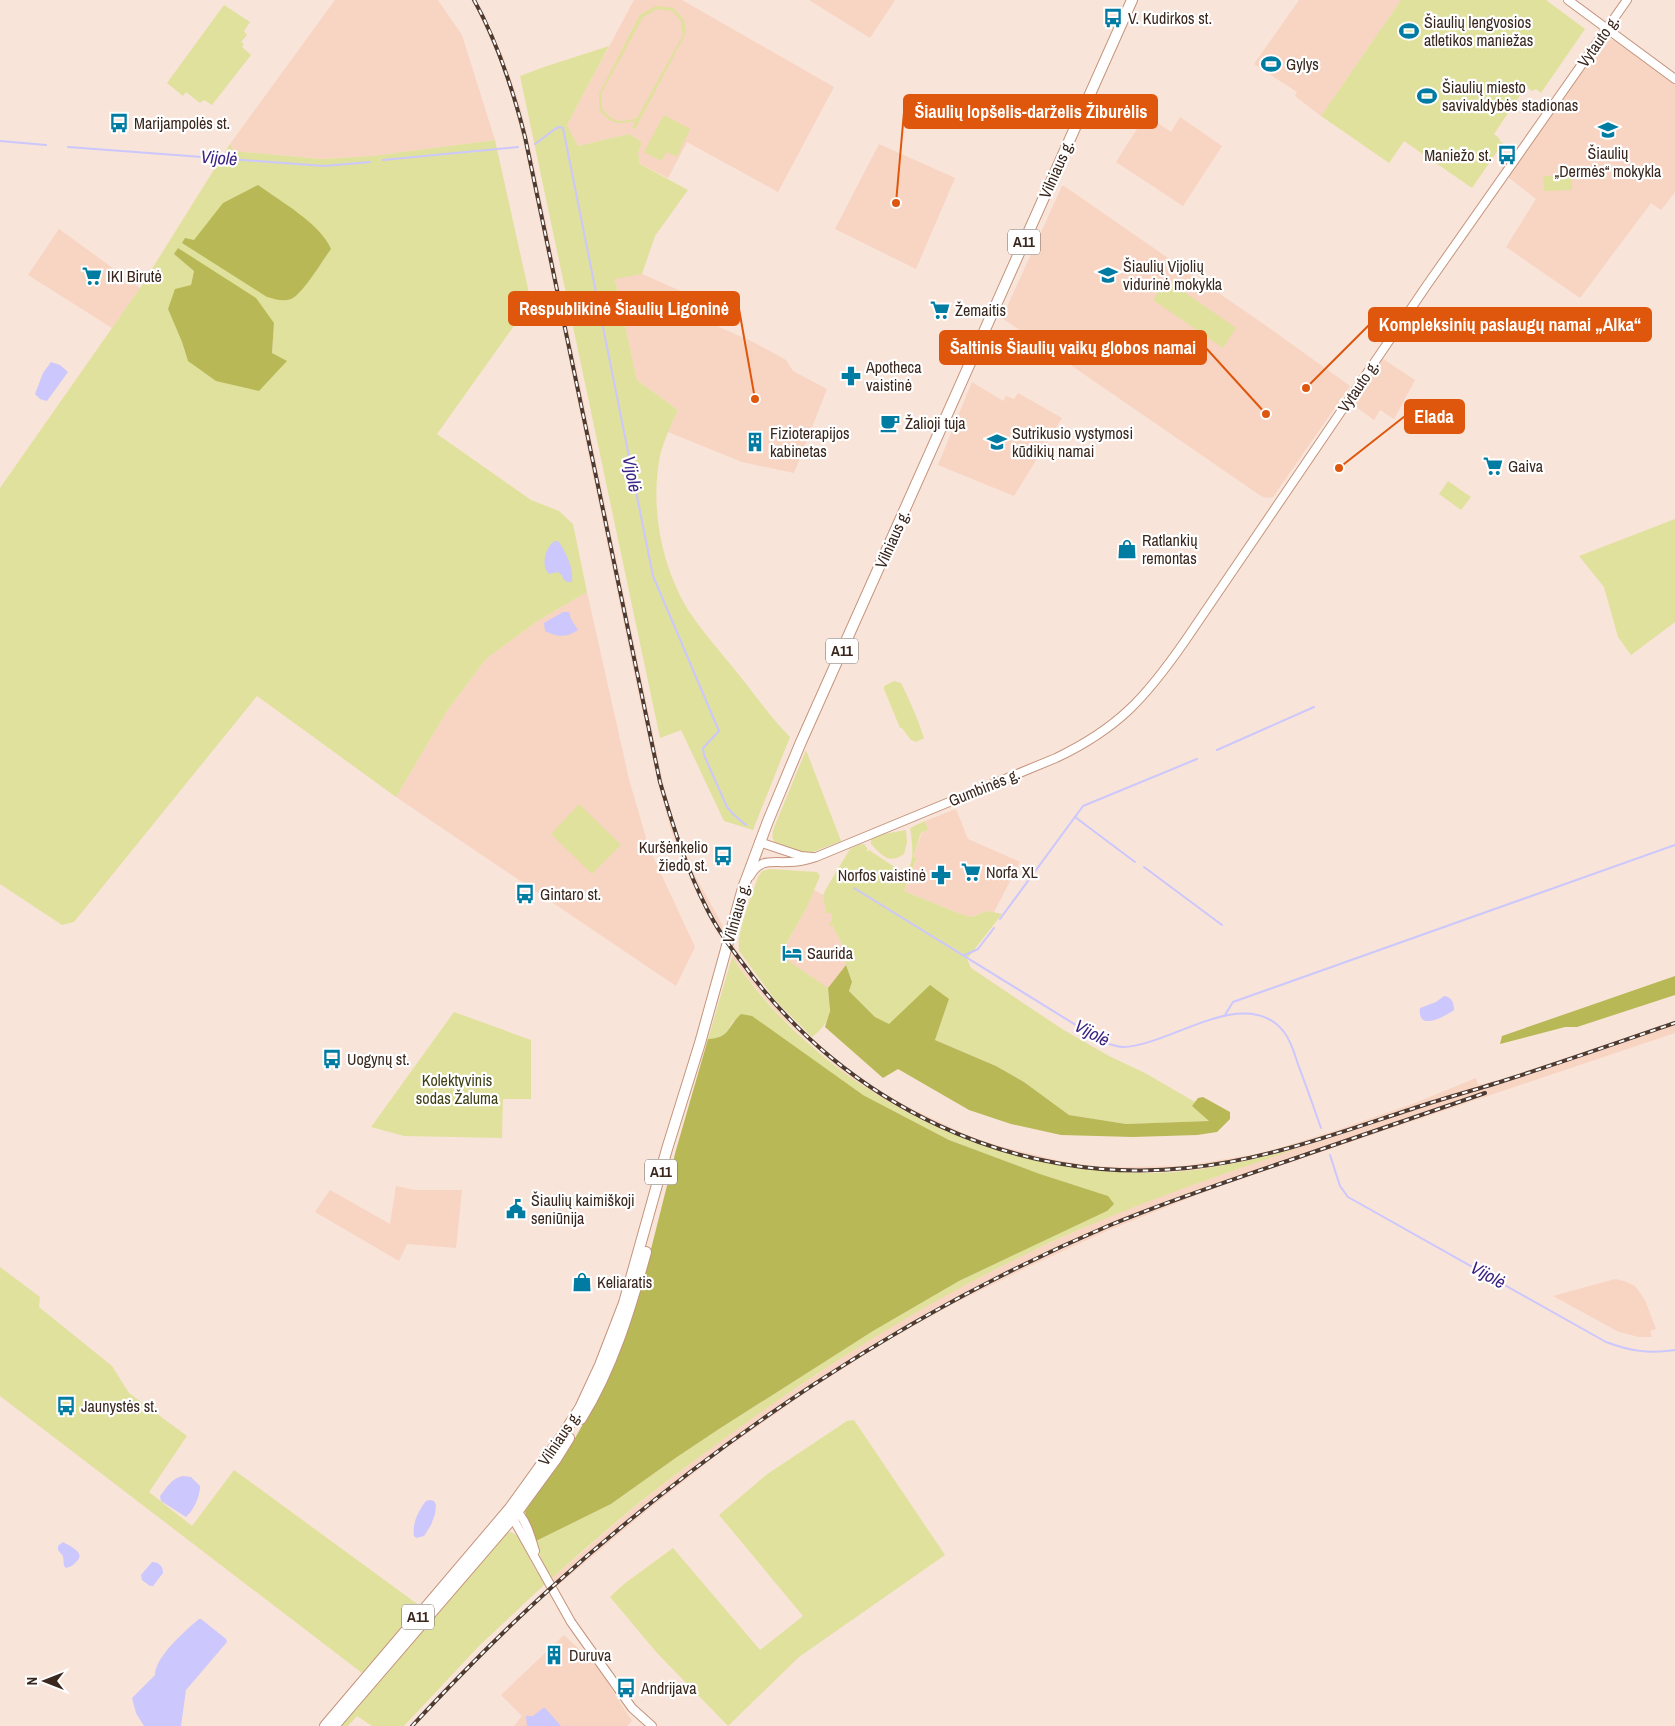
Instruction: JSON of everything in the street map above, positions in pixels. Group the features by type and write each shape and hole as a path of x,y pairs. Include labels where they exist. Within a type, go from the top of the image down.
{"highway":[{"name":"Vilniaus g.","path":"334,1726 513,1513 580,1408 600,1365 624,1303 743,888 759,842 801,742 1132,0"},
{"name":"Vilniaus g.","path":"325,1726 513,1513"}],"main road":[{"path":"1568,0 1675,79"},
{"name":"Vytauto g.","path":"1142,699 1186,641 1432,278 1627,0"},
{"name":"Gumbinės g.","path":"743,888 754,869 761,864 767,862 803,861 816,858 1069,752 1108,729 1142,699"},
{"path":"759,842 801,856 816,858"},
{"path":"513,1513 524,1524 542,1571 572,1622 632,1708 652,1726"}],"shaded area":[{"path":"335,0 438,0 462,35 495,140 372,156 321,159 234,151 230,144"},
{"path":"471,0 476,0 483,12 504,59 520,106 663,782 676,828 692,870 723,926 719,936 688,873 671,830 658,783 527,158 515,108 500,61"},
{"path":"634,0 682,0 834,87 778,192 687,142 668,178 640,164 638,154 642,142 629,134 578,146 567,125"},
{"path":"809,0 895,0 870,38"},
{"path":"1299,0 1401,0 1321,116 1295,96 1297,92 1254,64"},
{"name":"Šiaulių „Dermės“ mokykla","path":"1615,40 1675,83 1675,192 1661,210 1651,203 1580,298 1506,247 1536,199 1508,177 1602,43"},
{"path":"1146,115 1171,132 1180,117 1222,146 1183,206 1116,162"},
{"path":"879,144 955,178 916,269 835,229"},
{"path":"258,185 309,222 326,240 331,249 301,291 288,300 267,297 182,243 185,238 194,240 223,203"},
{"name":"Šiaulių Vijolių vidurinė mokykla","path":"1062,186 1265,325 1350,386 1273,497 1266,498 1261,496 1002,318"},
{"path":"59,229 140,288 112,328 28,275"},
{"path":"178,248 256,298 274,323 272,353 287,361 259,391 216,381 188,361 168,309 175,289 191,285 194,271 174,254"},
{"path":"642,274 724,310 717,326 755,343 786,360 793,371 827,389 794,473 742,462 668,432 678,410 637,380 615,278"},
{"path":"1383,359 1415,380 1394,419 1380,410 1374,420 1352,404"},
{"path":"51,362 60,365 68,372 47,401 40,399 35,394 43,373"},
{"name":"Sutrikusio vystymosi kūdikių namai","path":"972,382 1003,401 1006,396 1014,399 1018,393 1062,418 1014,496 938,465"},
{"path":"555,541 558,541 569,560 572,582 567,582 558,572 549,574 545,569 546,552"},
{"path":"587,592 629,779 649,848 695,947 676,986 396,797 447,711 486,659 539,620"},
{"path":"563,612 569,612 578,630 562,636 545,631 544,623"},
{"path":"956,809 968,839 1020,862 994,912 988,911 971,917 904,891 917,859 913,857 922,833 928,830 925,821"},
{"path":"814,890 823,895 826,913 831,913 832,922 829,925 832,925 846,956 846,965 828,988 780,956 807,907"},
{"path":"734,947 755,977 785,1012 813,1040 873,1087 908,1107 971,1137 1061,1161 1093,1166 1183,1166 1257,1154 1337,1130 1415,1103 1476,1078 1478,1085 1501,1080 1675,1021 1675,1033 1220,1186 1109,1230 949,1306 882,1344 811,1389 718,1454 556,1587 551,1579 638,1504 757,1414 876,1335 942,1297 1021,1256 1103,1219 1288,1151 1185,1171 1126,1172 1062,1166 1003,1153 971,1142 906,1112 872,1092 841,1070 781,1017 732,957"},
{"path":"846,965 852,982 849,991 875,1017 889,1024 930,985 949,999 935,1040 996,1066 1024,1082 1069,1115 1126,1124 1209,1121 1192,1106 1198,1098 1203,1097 1230,1112 1230,1119 1217,1132 1197,1135 1133,1137 1061,1135 1011,1124 969,1110 898,1069 883,1078 825,1027 830,1011 828,988"},
{"path":"1675,976 1675,995 1577,1027 1565,1027 1500,1044 1502,1036"},
{"path":"1444,996 1452,1001 1454,1010 1432,1021 1423,1019 1420,1015 1420,1008 1436,1002"},
{"path":"741,1014 752,1016 863,1095 949,1140 1040,1174 1108,1196 1114,1204 1107,1211 959,1281 873,1331 719,1429 611,1504 536,1541 526,1519 525,1511 574,1440 592,1408 647,1265 676,1150 708,1039 720,1036 728,1031"},
{"path":"396,1186 415,1190 462,1190 456,1248 407,1244 399,1261 315,1212 330,1190 390,1224"},
{"path":"1615,1279 1635,1286 1645,1300 1656,1329 1650,1331 1652,1337 1639,1337 1619,1332 1553,1296"},
{"path":"183,1476 191,1477 200,1486 196,1503 186,1517 161,1501 160,1496 167,1486"},
{"path":"426,1501 434,1501 436,1505 431,1525 424,1536 416,1538 414,1536 414,1527 416,1518"},
{"path":"63,1542 76,1550 80,1555 74,1564 66,1568 63,1556 58,1550 58,1546"},
{"path":"152,1562 160,1565 163,1573 153,1586 150,1586 142,1580 141,1575"},
{"path":"199,1619 226,1639 227,1642 186,1690 181,1726 144,1726 136,1713 132,1698 155,1675 156,1668 165,1653"},
{"name":"Duruva","path":"564,1635 596,1665 632,1721 627,1726 514,1726 522,1716 501,1695"},
{"path":"543,1708 561,1726 527,1726 526,1716 533,1716"}],"green space":[{"name":"Šiaulių miesto savivaldybės stadionas","path":"1401,0 1546,0 1585,29 1541,93 1536,89 1532,91 1525,88 1494,134 1503,143 1472,188 1404,141 1389,163 1321,116"},
{"path":"224,5 250,22 244,31 247,35 241,42 244,44 242,47 251,55 212,105 204,100 200,103 186,92 183,96 167,83"},
{"path":"656,6 673,8 684,20 686,33 635,129 632,128 635,121 619,123 611,121 604,115 599,110 599,94 640,15","holes":["657,9 672,11 681,21 683,35 637,118 618,121 610,117 602,109 601,94 643,17"]},
{"path":"609,46 567,125 578,146 629,134 642,142 638,154 640,164 688,190 655,236 642,274 615,279 637,380 678,410 660,456 656,495 660,535 671,574 693,618 790,737 753,830 724,821 681,730 660,738 520,76"},
{"path":"664,115 690,129 677,157 667,152 661,161 644,152"},
{"path":"495,140 531,302 437,434 531,500 559,511 573,524 587,592 539,620 486,659 447,711 396,797 257,696 74,922 62,925 0,884 0,488 140,288 230,144 234,151 321,159 372,156","holes":["178,248 274,323 272,353 286,361 188,361 168,309 191,285 194,271 175,254"]},
{"path":"1572,175 1572,190 1544,191 1543,176"},
{"path":"1167,280 1236,328 1223,348 1153,300"},
{"path":"1448,481 1471,497 1461,510 1439,494"},
{"path":"1675,519 1675,622 1631,655 1618,637 1604,587 1579,556"},
{"path":"894,681 901,683 919,724 924,738 916,742 911,740 900,728 884,689 884,686"},
{"path":"806,750 841,841 810,853 802,853 776,844 772,836"},
{"path":"579,804 621,845 592,874 551,834"},
{"path":"925,821 928,830 921,833 913,857 917,858 904,891 971,917 988,911 1002,914 967,959 971,968 1062,1029 1195,1102 1192,1106 1210,1121 1126,1124 1069,1115 1024,1082 996,1066 935,1040 949,999 889,1025 875,1017 849,991 852,982 846,965 846,956 832,925 829,926 829,923 832,921 831,913 826,913 823,895 850,849 858,845 864,844 867,852 869,850 905,874 912,858 910,828"},
{"path":"906,830 907,842 904,854 894,859 889,859 871,844 871,839 884,834"},
{"path":"770,869 817,872 820,876 807,907 780,955 828,988 829,1016 824,1026 812,1037 776,1001 739,951 742,924 758,877 762,871"},
{"path":"732,957 770,1006 814,1049 863,1086 917,1117 974,1142 1033,1159 1094,1170 1155,1173 1209,1168 1296,1149 1191,1186 1088,1226 1020,1257 920,1310 824,1369 685,1467 640,1502 551,1579 543,1566 536,1541 611,1504 719,1429 873,1331 959,1281 1107,1211 1107,1196 1040,1174 949,1140 863,1095 733,1021 724,1034 717,1038 708,1039"},
{"name":"Kolektyvinis sodas Žaluma","path":"454,1012 531,1040 531,1099 503,1099 502,1138 404,1136 371,1127"},
{"path":"0,1267 40,1297 39,1307 112,1366 129,1393 187,1436 149,1492 192,1526 234,1470 420,1606 362,1673 0,1396"},
{"path":"854,1420 945,1555 799,1657 728,1726 657,1653 610,1597 624,1584 673,1548 760,1650 803,1616 719,1515 766,1475 847,1421"},
{"path":"511,1532 518,1536 545,1584 479,1646 404,1726 372,1726 357,1716 348,1726 338,1726 506,1533"}],"waterway":[{"name":"Vijolė","path":"535,144 555,129 563,128 653,576 719,731 703,748 704,755 727,807 746,825"},
{"name":"Vijolė","path":"0,141 46,145"},
{"name":"Vijolė","path":"68,147 324,166 370,162"},
{"name":"Vijolė","path":"383,160 518,147"},
{"path":"1217,750 1314,707"},
{"path":"1000,919 1083,806 1197,759"},
{"path":"1075,817 1135,862"},
{"path":"1225,1015 1233,1002 1675,845"},
{"path":"1144,867 1222,925"},
{"name":"Vijolė","path":"854,888 1105,1043 1123,1047 1142,1044 1229,1015 1249,1014 1268,1019 1284,1032 1289,1040 1321,1128"},
{"path":"965,955 978,949 994,928"},
{"name":"Vijolė","path":"1330,1155 1340,1186 1348,1197 1606,1342 1640,1351 1675,1350"}],"railway":[{"path":"474,0 483,16 504,67 525,137 660,782 675,831 699,894 724,938 785,1014 832,1058 883,1095 939,1125 997,1148 1059,1163 1122,1170 1187,1168 1248,1158 1307,1143 1527,1073 1675,1023"},
{"path":"412,1726 463,1673 552,1587 679,1480 746,1431 886,1339 958,1298 1032,1260 1108,1226 1200,1191 1485,1093"}],"place":[{"name":"V. Kudirkos st.","path":"1113,18"},
{"name":"Šiaulių lengvosios atletikos maniežas","path":"1409,31"},
{"name":"Gylys","path":"1271,64"},
{"name":"Šiaulių miesto savivaldybės stadionas","path":"1427,96"},
{"name":"Marijampolės st.","path":"119,123"},
{"name":"Šiaulių „Dermės“ mokykla","path":"1608,130"},
{"name":"Maniežo st.","path":"1507,155"},
{"name":"Šiaulių lopšelis-darželis Žiburėlis","path":"896,203"},
{"name":"Šiaulių Vijolių vidurinė mokykla","path":"1108,275"},
{"name":"IKI Birutė","path":"92,276"},
{"name":"Žemaitis","path":"940,310"},
{"name":"Apotheca vaistinė","path":"851,376"},
{"name":"Kompleksinių paslaugų namai „Alka“","path":"1306,388"},
{"name":"Respublikinė Šiaulių Ligoninė","path":"755,399"},
{"name":"Šaltinis Šiaulių vaikų globos namai","path":"1266,414"},
{"name":"Žalioji tuja","path":"890,423"},
{"name":"Fizioterapijos kabinetas","path":"755,442"},
{"name":"Sutrikusio vystymosi kūdikių namai","path":"997,442"},
{"name":"Gaiva","path":"1493,466"},
{"name":"Elada","path":"1339,468"},
{"name":"Ratlankių remontas","path":"1127,549"},
{"name":"Kuršėnkelio žiedo st.","path":"723,856"},
{"name":"Norfa XL","path":"971,872"},
{"name":"Norfos vaistinė","path":"941,875"},
{"name":"Gintaro st.","path":"525,894"},
{"name":"Saurida","path":"792,953"},
{"name":"Uogynų st.","path":"332,1059"},
{"name":"Šiaulių kaimiškoji seniūnija","path":"516,1209"},
{"name":"Keliaratis","path":"582,1282"},
{"name":"Jaunystės st.","path":"66,1406"},
{"name":"Duruva","path":"554,1655"},
{"name":"Andrijava","path":"626,1688"}]}
